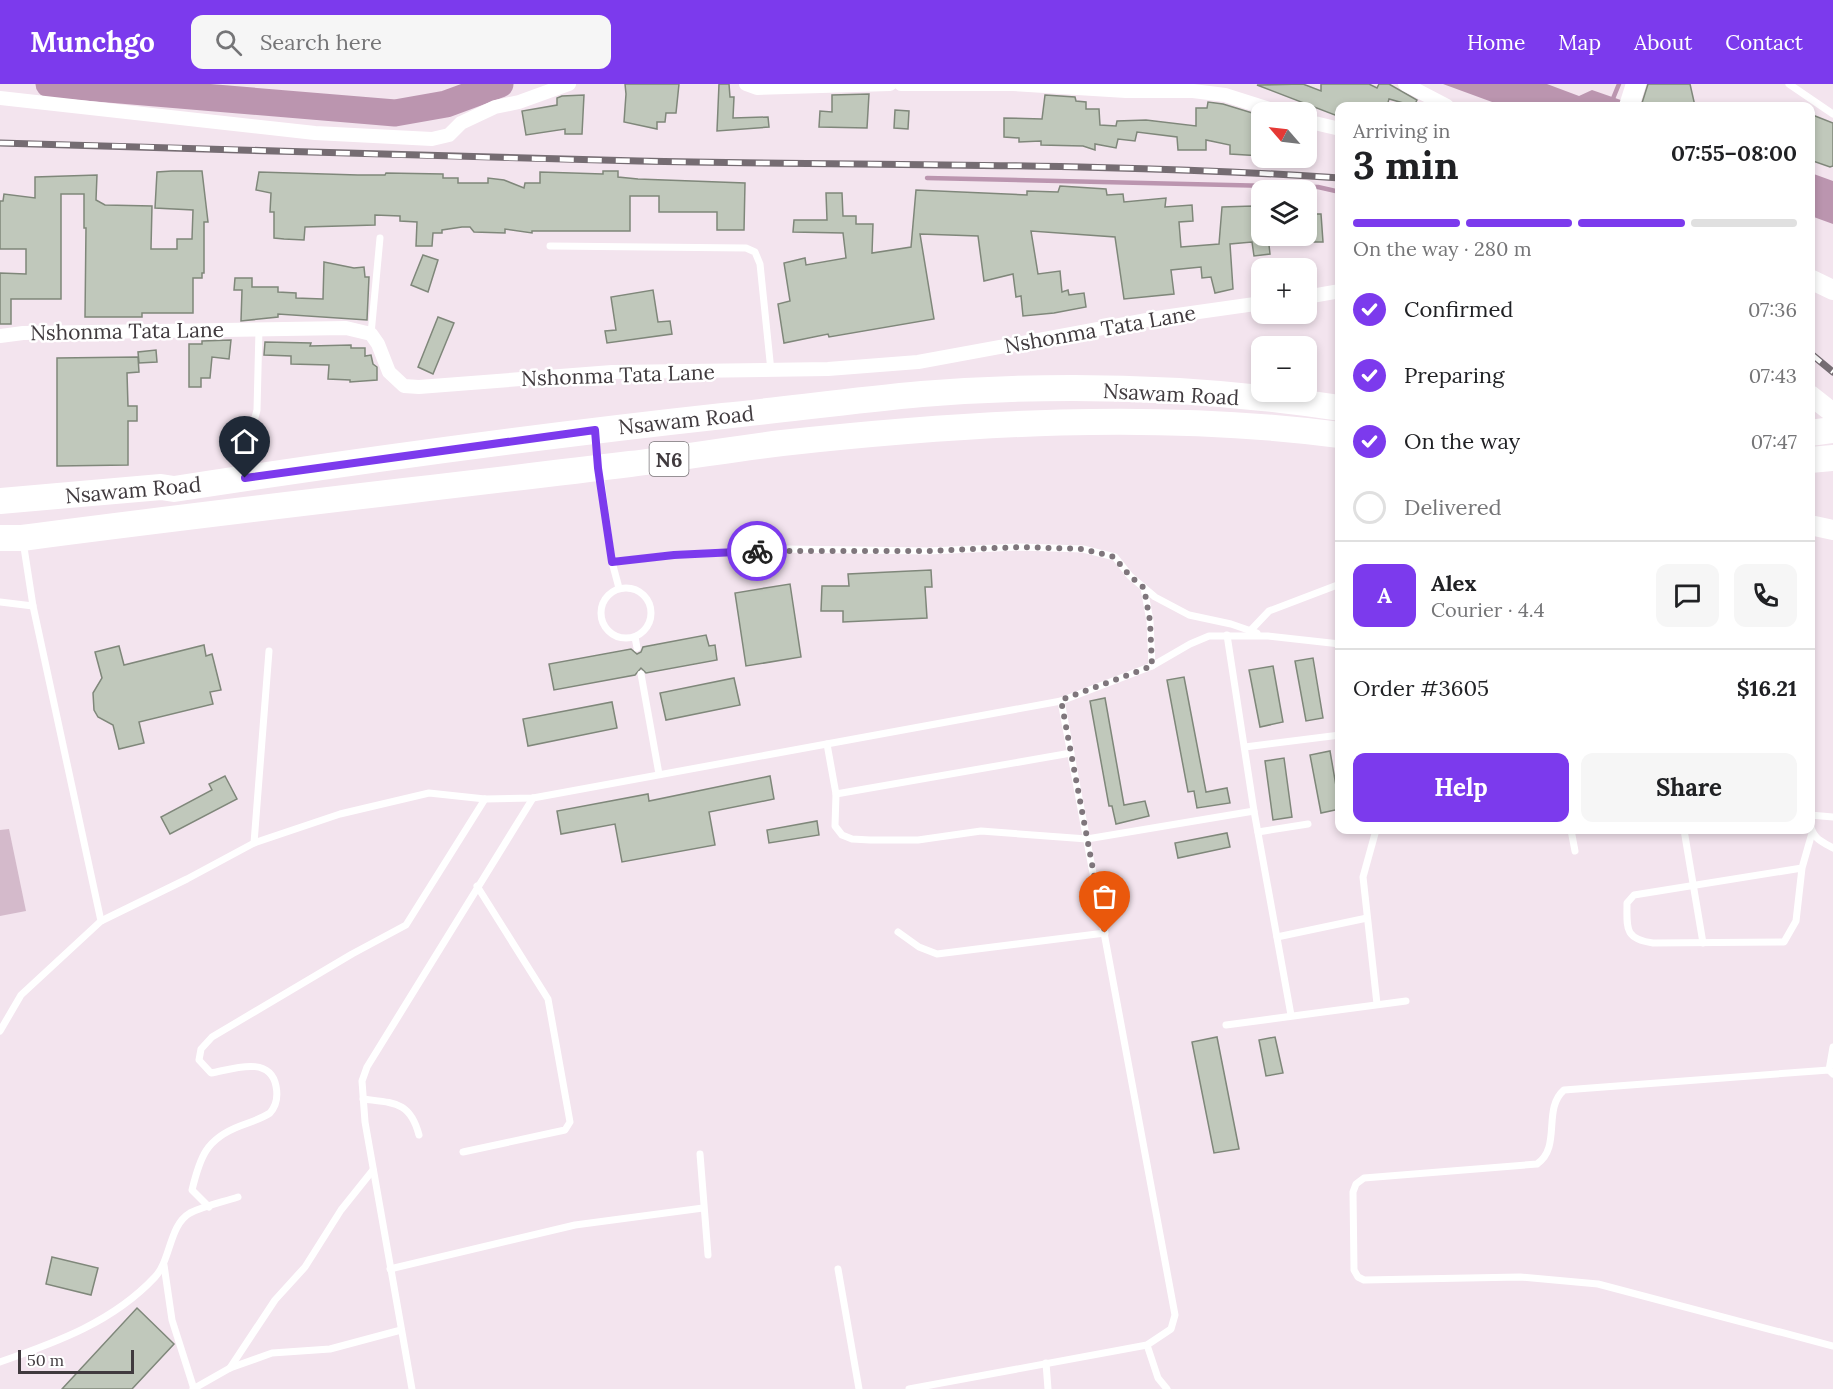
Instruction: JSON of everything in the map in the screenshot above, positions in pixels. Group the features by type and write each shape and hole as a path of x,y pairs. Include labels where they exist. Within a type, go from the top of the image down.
{"highway":[{"name":"Nsawam Road","path":"0,501 161,487 174,489 595,430 924,394 1020,390 1171,391 1251,397"},
{"name":"Nsawam Road","path":"1304,402 1335,407"},
{"name":"Nsawam Road","path":"11,538 598,468 779,443 927,429 1042,423 1161,422 1335,434"}],"street":[{"path":"0,99 315,133 432,139 449,135 462,123 495,107 519,102 569,84"},
{"path":"746,84 757,88 890,84"},
{"path":"901,84 1012,84 1126,91 1193,91 1225,95 1251,103"},
{"path":"1405,84 1439,102"},
{"path":"1317,124 1335,128"},
{"path":"1815,281 1833,290"},
{"path":"1317,295 1335,292"},
{"name":"Nshonma Tata Lane","path":"0,336 23,333 346,328 371,334 378,344 389,372 404,386 419,387 612,372 771,371 918,362 1163,317 1251,305"},
{"path":"1317,398 1335,395"},
{"path":"1815,399 1833,413"},
{"path":"1815,526 1833,530"}],"lane":[{"path":"1789,84 1833,114"},
{"path":"371,334 380,238"},
{"path":"550,246 746,248 755,252 760,264 771,371"},
{"path":"245,454 257,411 259,329"},
{"path":"595,430 598,468 612,562 619,588"},
{"path":"11,538 33,606 101,921"},
{"path":"612,562 674,555 785,549 928,551 1020,547 1083,549 1114,557 1130,576 1155,597 1189,615 1231,624 1268,636"},
{"path":"1251,631 1269,611 1335,586"},
{"path":"630,587 640,591 647,599 651,610 650,621 644,631 635,637 621,639 609,633 601,621 600,607 607,595 619,588 630,587"},
{"path":"1144,588 1150,621 1152,666"},
{"path":"0,602 33,606"},
{"path":"1227,635 1254,811 1291,1015"},
{"path":"0,1032 21,995 101,921 254,843 340,814 429,794 485,799 533,798 1061,700 1152,666 1209,636 1268,636 1335,643"},
{"path":"635,637 637,648"},
{"path":"254,843 269,651"},
{"path":"641,674 659,774"},
{"path":"909,1389 1147,1345 1171,1329 1175,1315 1061,700"},
{"path":"1245,747 1335,736"},
{"path":"827,744 836,794 835,826 842,835 852,839 918,840 981,831 1087,839 1254,811"},
{"path":"836,794 1071,753"},
{"path":"412,1389 373,1170 362,1081 367,1066 533,798"},
{"path":"209,1207 192,1190 198,1166 208,1145 227,1131 270,1113 275,1108 278,1094 276,1083 270,1073 257,1065 211,1073 206,1071 199,1060 201,1048 212,1037 261,1007 406,925 485,799"},
{"path":"1815,815 1833,817"},
{"path":"1258,832 1308,824"},
{"path":"1375,834 1363,877 1377,1004"},
{"path":"1572,834 1575,851"},
{"path":"1685,834 1703,943"},
{"path":"1802,868 1634,895 1627,903 1627,928 1631,936 1640,941 1784,942 1796,921 1802,868 1812,834"},
{"path":"1813,834 1816,839 1833,848"},
{"path":"463,1152 565,1130 570,1122 548,999 477,886"},
{"path":"1277,937 1367,918"},
{"path":"898,932 919,947 937,954 1105,933"},
{"path":"1226,1025 1406,1000"},
{"path":"1833,1047 1831,1072 1564,1090 1556,1097 1553,1107 1549,1150 1544,1159 1537,1164 1364,1178 1356,1184 1353,1192 1354,1270 1358,1277 1364,1280 1520,1277 1598,1284 1833,1346"},
{"path":"363,1100 392,1103 405,1107 414,1117 419,1135"},
{"path":"700,1155 708,1255"},
{"path":"230,1368 275,1300 305,1267 341,1210 373,1170"},
{"path":"0,1362 61,1341 112,1314 156,1276 164,1264 179,1224 188,1214 238,1197"},
{"path":"390,1269 575,1225 703,1208"},
{"path":"164,1264 172,1320 194,1389 230,1368 272,1353 330,1349 401,1330"},
{"path":"838,1269 859,1389"},
{"path":"1147,1345 1158,1378 1167,1389"},
{"path":"1046,1363 1048,1389"}],"shaded area":[{"path":"1443,84 1547,84 1579,96 1592,90 1626,102 1492,102"},
{"path":"1815,174 1833,181 1833,224 1815,217"},
{"path":"9,829 26,911 0,916 0,830"}],"building":[{"path":"625,84 679,84 676,113 666,113 665,122 657,122 657,129 624,122"},
{"path":"719,84 729,84 730,97 734,97 733,118 768,117 769,127 717,131"},
{"path":"1303,84 1321,91 1321,84 1369,84 1377,88 1379,84 1389,84 1417,100 1416,102 1389,99 1388,102 1335,102 1335,115 1317,108 1317,102 1301,102 1257,85"},
{"path":"1648,84 1690,84 1694,102 1642,102"},
{"path":"869,94 867,128 819,127 820,111 832,112 832,95"},
{"path":"584,95 582,134 565,134 565,129 526,135 522,111 557,105 557,98 562,96"},
{"path":"1045,95 1075,97 1076,101 1086,102 1086,109 1099,109 1100,125 1116,126 1117,121 1146,120 1196,126 1196,108 1207,108 1208,102 1223,104 1251,113 1251,155 1230,154 1230,145 1206,140 1206,150 1178,150 1177,137 1137,132 1135,141 1118,139 1116,148 1095,144 1095,150 1083,146 1041,145 1041,141 1019,142 1019,138 1004,137 1004,118 1042,119"},
{"path":"895,110 909,111 908,129 894,128"},
{"path":"1815,116 1833,123 1833,166 1815,162"},
{"path":"202,171 208,222 204,222 204,273 202,273 202,278 193,278 193,313 142,313 142,317 85,317 84,194 61,194 61,299 11,299 11,324 0,324 0,273 26,274 26,249 0,249 0,201 3,201 4,194 35,198 35,177 97,175 96,200 105,205 152,206 151,249 177,249 177,239 192,239 193,210 155,208 157,172"},
{"path":"603,171 618,171 618,177 638,179 745,183 744,230 717,230 717,212 659,212 659,196 630,196 630,231 532,231 532,233 505,229 505,233 474,232 470,227 462,227 442,230 442,233 433,233 432,246 416,246 417,222 400,221 400,216 375,215 375,225 305,227 304,240 284,239 274,238 274,212 270,212 271,193 256,190 259,172 358,175 443,174 443,178 458,178 458,183 488,183 488,178 504,180 524,188 525,183 540,183 540,172 603,174"},
{"path":"1060,186 1106,189 1107,195 1123,194 1124,202 1166,198 1165,207 1192,205 1193,221 1179,222 1181,247 1219,244 1222,207 1251,206 1251,242 1230,244 1233,289 1215,293 1211,277 1202,278 1201,267 1171,270 1174,294 1124,299 1115,237 1031,231 1038,274 1060,271 1062,292 1068,290 1069,295 1084,293 1086,307 1023,316 1021,296 1016,297 1013,274 984,281 978,236 920,234 934,319 829,337 828,334 784,343 778,304 790,301 784,263 805,258 806,265 846,258 843,233 793,232 794,220 827,220 826,193 842,193 843,216 856,216 856,224 873,224 872,253 911,247 916,190 1027,195 1027,191 1058,192"},
{"path":"1317,214 1321,214 1323,242 1317,242"},
{"path":"1253,246 1269,246 1270,254 1254,256"},
{"path":"423,255 438,260 428,292 411,285"},
{"path":"324,262 354,268 364,267 365,277 369,277 367,320 278,314 278,317 241,321 242,290 234,290 235,278 252,278 252,287 278,287 278,292 296,293 296,298 323,299"},
{"path":"653,290 658,322 670,321 672,334 607,343 605,331 616,330 611,297"},
{"path":"438,317 454,323 433,374 418,367"},
{"path":"231,340 229,359 212,357 210,378 201,378 201,387 189,387 189,344"},
{"path":"265,342 311,343 310,346 351,345 351,348 365,348 365,356 371,355 373,364 377,367 377,380 350,382 350,380 328,379 329,365 291,364 291,356 264,355"},
{"path":"156,350 157,362 139,363 138,352"},
{"path":"138,357 139,372 127,373 128,406 137,406 137,421 128,421 128,465 57,466 57,358"},
{"path":"931,570 932,587 925,587 927,618 843,622 843,611 821,611 822,586 849,586 848,574"},
{"path":"790,584 801,657 746,666 735,593"},
{"path":"706,635 709,646 715,645 717,660 646,673 641,668 635,675 554,690 549,664 631,649 637,654 643,647"},
{"path":"204,645 206,656 212,654 221,690 210,692 213,704 139,722 144,743 119,749 113,725 98,717 94,710 93,693 102,678 95,652 119,646 124,665"},
{"path":"1313,658 1323,718 1306,721 1295,661"},
{"path":"1273,666 1283,722 1260,727 1249,670"},
{"path":"1184,677 1206,792 1227,788 1230,803 1197,808 1194,791 1188,792 1167,680"},
{"path":"734,678 740,705 666,720 660,693"},
{"path":"1105,698 1124,805 1145,801 1149,816 1116,824 1112,806 1109,806 1090,701"},
{"path":"612,702 617,728 528,746 523,719"},
{"path":"1330,751 1335,780 1335,810 1321,813 1310,755"},
{"path":"1284,758 1292,817 1273,820 1265,761"},
{"path":"225,776 237,799 170,834 161,817 212,790 209,784"},
{"path":"770,776 774,799 709,812 715,845 622,862 615,824 561,834 557,811 648,794 649,801"},
{"path":"817,821 819,835 769,843 767,830"},
{"path":"1227,833 1230,847 1178,858 1175,843"},
{"path":"1217,1037 1239,1149 1214,1153 1192,1042"},
{"path":"1275,1037 1283,1073 1266,1076 1259,1040"},
{"path":"52,1257 98,1268 91,1295 46,1284"},
{"path":"137,1308 174,1344 132,1389 62,1389"}],"waterway":[{"path":"49,84 395,113 446,104 500,84"},
{"path":"1612,101 1619,84"},
{"path":"927,178 1318,187 1335,191"}],"railway":[{"path":"0,143 727,163 1165,169 1335,178"},
{"path":"1815,357 1833,372"}],"way so far":[{"path":"757,551 785,549 928,551 1020,547 1083,549 1114,557 1144,588 1150,621 1152,666 1061,700 1105,933"}],"route":[{"path":"245,478 595,430 598,468 612,562 674,555 757,551"}]}
